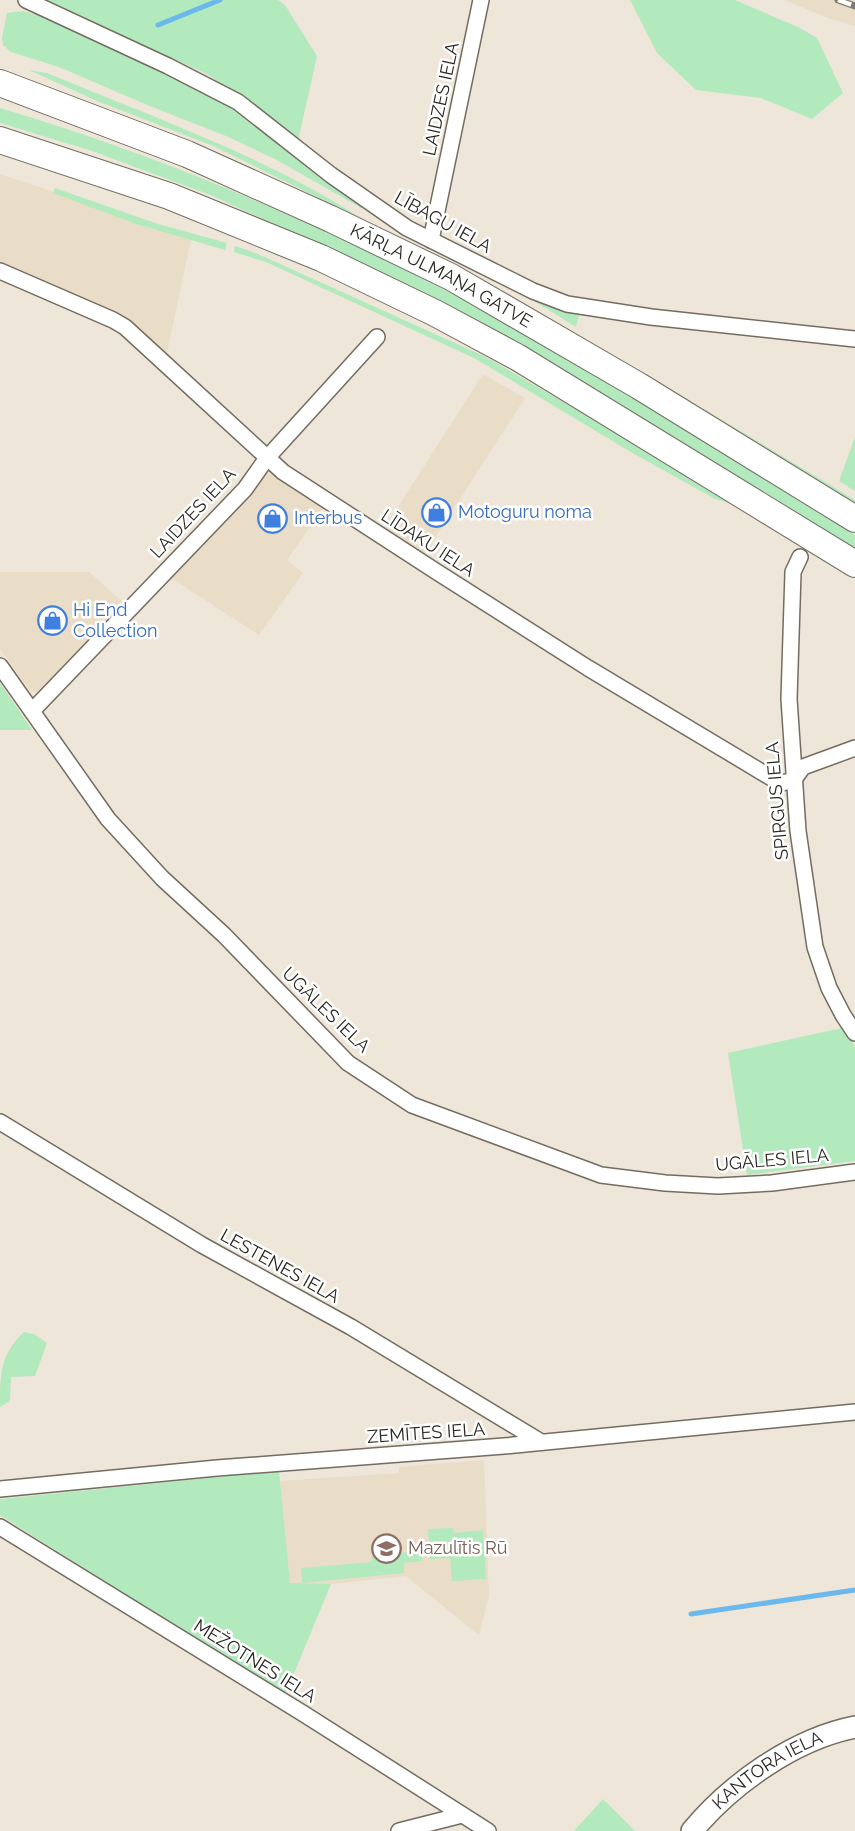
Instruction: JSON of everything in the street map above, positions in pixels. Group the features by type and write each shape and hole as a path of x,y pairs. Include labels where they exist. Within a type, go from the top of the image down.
{"highway":[{"name":"KĀRĻA ULMAŅA GATVE","path":"0,83 187,154 331,219 450,277 639,386 855,519"},
{"name":"KĀRĻA ULMAŅA GATVE","path":"0,140 169,196 321,258 435,312 517,357 855,564"}],"main road":[{"name":"KANTORA IELA","path":"692,1831 710,1810 770,1763 814,1741 855,1727"}],"street":[{"name":"LĪBAGU IELA","path":"26,0 168,66 238,102 331,175 407,228 533,291 567,304 651,317 855,339"},
{"name":"LAIDZES IELA","path":"431,240 481,0"},
{"name":"LĪDAKU IELA","path":"0,271 113,320 124,327 283,472 588,668 780,783 793,781"},
{"name":"LAIDZES IELA","path":"32,711 244,489 267,458 377,337"},
{"name":"SPIRGUS IELA","path":"800,557 793,572 789,688 793,781 814,947 829,988 855,1033"},
{"name":"UGĀLES IELA","path":"0,666 108,819 162,878 224,935 348,1063 412,1105 601,1174 665,1183 718,1186 771,1183 855,1172"},
{"path":"793,781 803,767 855,748"},
{"name":"LESTENES IELA","path":"0,1122 202,1245 351,1327 541,1443"},
{"name":"ZEMĪTES IELA","path":"0,1489 164,1473 541,1443 855,1412"},
{"name":"MEŽOTNES IELA","path":"0,1527 294,1708 488,1831"},
{"path":"399,1831 462,1815"}],"shaded area":[{"path":"784,0 855,0 855,26 831,19"},
{"path":"0,174 136,224 191,240 166,357 0,266"},
{"path":"483,374 525,398 422,558 382,532"},
{"path":"271,473 280,475 325,505 287,560 303,573 259,635 168,576 265,476"},
{"path":"0,572 89,572 127,606 45,689 38,692 30,691 0,649"},
{"name":"Mazulītis Rū","path":"484,1460 489,1596 479,1635 406,1576 331,1584 290,1584 279,1481 399,1473 399,1467"}],"green space":[{"path":"43,0 278,0 285,5 317,56 298,141 207,74"},
{"path":"630,0 735,0 800,28 817,38 843,93 812,119 761,98 696,90 657,53"},
{"path":"22,11 49,18 221,100 362,207 275,159 226,136 59,67 11,52 3,45 2,38 7,13"},
{"path":"29,70 47,73 210,140 290,177 366,221 213,146 97,101"},
{"path":"0,108 153,159 228,189 375,255 447,291 589,368 689,429 855,535 855,550 600,392 438,300 213,196 92,151 0,123"},
{"path":"55,188 158,224 227,243 225,250 136,224 53,193"},
{"path":"235,246 258,254 486,357 676,468 730,503 715,499 629,451 476,359 266,262 234,252"},
{"path":"535,299 580,312 576,327 534,301"},
{"path":"642,372 855,500 855,506 640,373"},
{"path":"855,437 855,491 839,481"},
{"path":"0,683 32,730 0,730"},
{"path":"842,1028 855,1046 855,1161 747,1175 728,1053"},
{"path":"24,1332 34,1334 47,1343 35,1376 11,1377 10,1401 0,1407 3,1365 10,1349"},
{"path":"279,1471 290,1583 331,1584 285,1695 0,1515 0,1499"},
{"path":"453,1528 454,1533 483,1530 486,1579 452,1581 450,1558 430,1559 428,1529"},
{"path":"421,1551 423,1561 404,1563 404,1573 302,1583 301,1568 372,1562 372,1555"},
{"path":"603,1799 635,1831 574,1831"}],"waterway":[{"path":"158,25 220,0"},
{"path":"691,1614 855,1590"}],"railway":[{"path":"838,0 855,6"}],"place":[{"name":"Motoguru noma","path":"437,512"},
{"name":"Interbus","path":"273,518"},
{"name":"Hi End Collection","path":"52,620"},
{"name":"Mazulītis Rū","path":"387,1548"}]}
